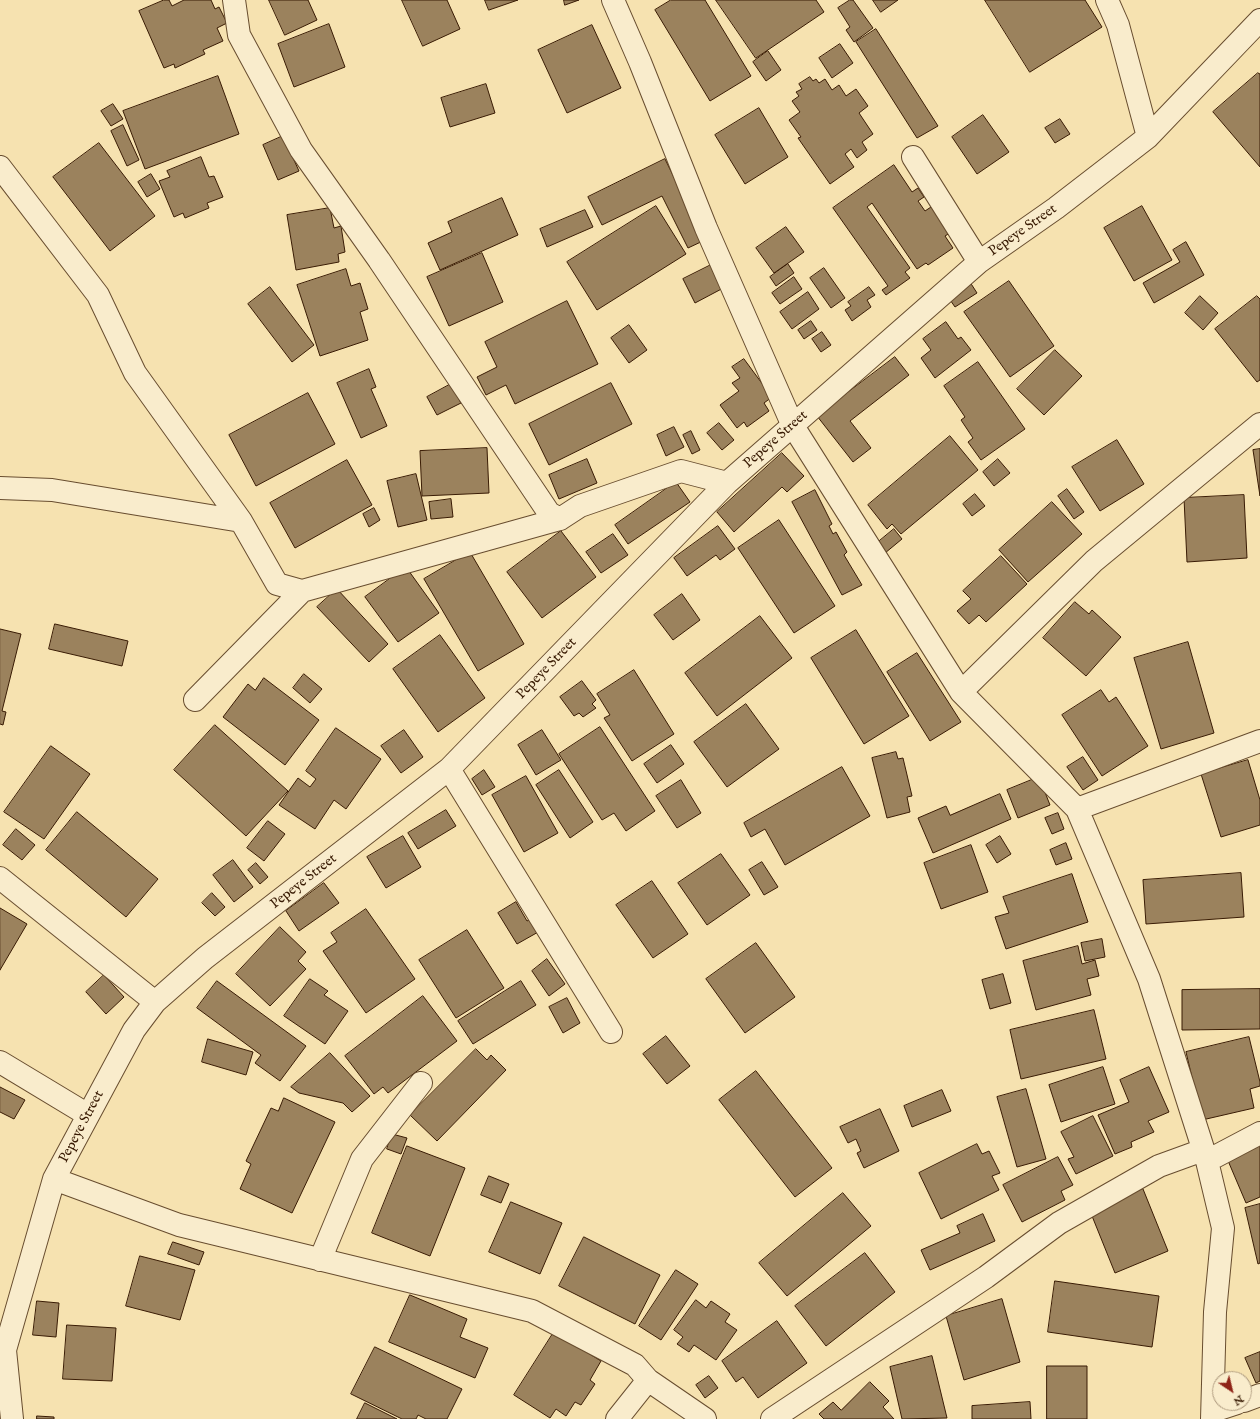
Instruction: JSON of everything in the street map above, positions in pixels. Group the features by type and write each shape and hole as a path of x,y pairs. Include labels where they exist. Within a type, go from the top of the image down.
{"street":[{"path":"234,0 239,35 301,150 379,260 545,508 549,513 560,518"},
{"path":"613,0 640,62 706,228 793,426 961,692 1077,810 1149,979 1205,1155 1223,1228 1215,1312 1212,1415"},
{"path":"1107,0 1118,24 1148,137"},
{"name":"Pepeye Street","path":"11,1419 5,1350 54,1179 134,1030 155,1002 205,958 449,769 727,483 979,262 1056,208 1148,137 1260,20"},
{"path":"913,157 979,262"},
{"path":"0,167 98,295 135,373 241,521 277,584 302,591"},
{"path":"961,692 1094,561 1260,424"},
{"path":"195,700 302,591 560,518 580,506 681,472 727,483"},
{"path":"0,488 52,490 241,521"},
{"path":"1077,810 1260,741"},
{"path":"449,769 611,1032"},
{"path":"0,878 155,1002"},
{"path":"0,1062 88,1115"},
{"path":"320,1260 362,1159 421,1083"},
{"path":"772,1419 986,1277 1059,1223 1159,1166 1205,1155 1260,1133"},
{"path":"54,1179 179,1225 532,1311 635,1365 648,1380 705,1419"},
{"path":"617,1419 648,1380"},
{"path":"0,1410 11,1419"}],"building":[{"path":"164,0 169,0 172,6 184,0 211,0 215,9 219,7 227,23 217,28 223,41 203,50 205,54 175,68 174,64 164,68 139,11"},
{"path":"269,0 308,0 317,20 285,35"},
{"path":"402,0 447,0 460,29 423,46"},
{"path":"485,0 518,0 489,10"},
{"path":"564,0 579,0 565,5"},
{"path":"671,0 705,0 751,76 710,101 655,10"},
{"path":"716,0 816,0 824,12 756,58"},
{"path":"850,0 853,0 873,28 854,42 846,30 850,27 838,8"},
{"path":"873,0 898,0 881,12"},
{"path":"985,0 1085,0 1102,27 1030,72"},
{"path":"329,24 345,67 294,87 278,44"},
{"path":"592,25 621,88 567,113 538,50"},
{"path":"876,29 938,126 917,138 856,42"},
{"path":"840,44 853,63 832,78 819,58"},
{"path":"768,51 781,70 766,81 753,62"},
{"path":"1258,73 1260,74 1260,167 1213,112"},
{"path":"218,76 239,134 145,169 123,111"},
{"path":"810,77 813,81 816,79 819,83 825,79 832,90 839,85 846,96 856,89 868,106 859,113 873,134 862,142 867,150 857,158 851,149 845,154 854,167 830,184 798,138 801,137 789,120 800,112 792,101 799,96 796,92 802,89 799,84"},
{"path":"486,84 495,113 450,127 441,98"},
{"path":"113,104 123,119 111,126 101,111"},
{"path":"759,108 788,157 745,184 715,135"},
{"path":"983,115 1009,152 977,174 952,137"},
{"path":"1060,119 1070,134 1055,143 1045,128"},
{"path":"123,125 139,160 127,166 111,131"},
{"path":"283,136 299,171 278,180 263,145"},
{"path":"99,143 155,216 110,251 53,177"},
{"path":"201,157 209,177 214,176 223,197 207,203 209,208 185,218 183,213 174,217 159,181 170,177 167,171"},
{"path":"665,159 705,240 688,248 662,196 602,225 588,197"},
{"path":"894,165 912,192 918,188 924,197 918,201 925,211 937,203 955,230 945,236 953,248 928,265 926,263 917,269 872,203 867,207 910,268 905,272 910,278 886,295 882,290 888,286 833,208"},
{"path":"151,174 160,189 147,197 138,182"},
{"path":"502,198 518,235 440,270 428,243 452,232 448,222"},
{"path":"656,206 686,254 597,310 567,262"},
{"path":"1142,206 1172,260 1134,281 1104,228"},
{"path":"330,208 334,228 341,226 345,252 338,254 339,262 296,270 287,215"},
{"path":"585,210 593,227 547,247 540,229"},
{"path":"786,227 804,252 774,273 756,248"},
{"path":"1186,242 1204,275 1154,303 1143,283 1180,262 1173,250"},
{"path":"482,253 503,302 449,326 427,277"},
{"path":"717,262 729,285 695,303 683,279"},
{"path":"788,264 794,273 776,286 770,277"},
{"path":"824,268 845,298 831,308 810,278"},
{"path":"346,269 351,286 360,283 368,309 360,312 368,340 320,356 297,285"},
{"path":"794,277 802,289 780,304 772,293"},
{"path":"968,279 977,293 955,307 946,294"},
{"path":"1009,281 1054,346 1010,377 964,312"},
{"path":"270,287 314,345 292,362 248,304"},
{"path":"869,287 875,295 867,300 871,307 852,321 845,310 851,306 848,302"},
{"path":"808,292 819,309 792,329 780,312"},
{"path":"1200,296 1218,313 1203,330 1185,313"},
{"path":"1257,296 1260,299 1260,380 1257,382 1215,329"},
{"path":"567,301 598,364 515,404 506,385 486,395 477,377 497,367 485,342"},
{"path":"811,321 817,330 804,339 798,330"},
{"path":"946,322 958,339 961,337 971,350 935,378 921,358 931,350 923,339"},
{"path":"629,325 647,350 629,363 611,338"},
{"path":"822,332 831,345 821,352 812,339"},
{"path":"1055,350 1082,376 1044,415 1017,389"},
{"path":"895,357 909,375 850,421 871,448 853,462 817,416"},
{"path":"744,359 772,397 764,403 769,411 747,427 744,422 737,428 720,405 739,391 732,383 740,378 732,367"},
{"path":"978,362 1025,429 981,460 968,442 973,438 961,420 965,417 944,386"},
{"path":"369,369 376,387 371,389 387,426 361,438 337,383"},
{"path":"611,383 632,424 549,465 529,424"},
{"path":"451,384 461,403 437,415 427,397"},
{"path":"308,393 335,444 256,486 229,435"},
{"path":"719,423 734,440 722,450 707,433"},
{"path":"674,427 684,447 666,456 657,435"},
{"path":"691,431 700,450 692,454 683,435"},
{"path":"950,436 978,470 901,534 892,524 887,529 868,505"},
{"path":"1117,440 1144,484 1100,511 1072,467"},
{"path":"487,448 489,493 422,496 420,451"},
{"path":"1260,449 1260,496 1253,450"},
{"path":"782,453 804,476 787,492 782,487 734,532 717,512"},
{"path":"587,459 597,483 559,499 549,475"},
{"path":"998,459 1010,473 994,486 983,472"},
{"path":"347,460 372,505 295,548 270,503"},
{"path":"416,474 427,520 398,527 387,481"},
{"path":"676,482 690,502 628,544 615,525"},
{"path":"1067,489 1084,512 1074,519 1058,496"},
{"path":"815,490 832,524 829,526 833,534 836,532 847,552 844,555 862,585 842,595 792,502"},
{"path":"975,494 985,506 972,516 963,504"},
{"path":"1244,495 1247,558 1187,562 1184,498"},
{"path":"451,499 453,517 431,519 429,502"},
{"path":"1052,502 1082,534 1028,582 999,550"},
{"path":"374,508 380,520 369,527 363,514"},
{"path":"779,520 835,606 794,633 738,548"},
{"path":"718,526 735,549 720,560 716,555 687,576 674,558"},
{"path":"894,529 902,539 879,558 871,548"},
{"path":"561,531 596,577 542,618 507,572"},
{"path":"613,534 628,555 601,573 586,552"},
{"path":"470,552 524,644 478,671 424,579"},
{"path":"1001,556 1027,584 986,622 979,615 969,624 957,611 971,599 963,591"},
{"path":"406,567 439,613 398,642 365,597"},
{"path":"337,589 388,644 369,662 317,607"},
{"path":"682,594 700,620 673,640 654,615"},
{"path":"1075,602 1089,614 1092,610 1121,637 1086,676 1043,638"},
{"path":"760,616 792,658 717,716 685,673"},
{"path":"55,624 128,641 122,666 49,649"},
{"path":"0,629 21,634 2,711 6,712 3,725 0,724"},
{"path":"856,630 909,716 864,744 811,658"},
{"path":"440,635 485,698 438,732 393,669"},
{"path":"1188,642 1214,733 1161,749 1134,658"},
{"path":"917,653 961,722 930,741 887,672"},
{"path":"634,670 674,734 632,761 604,718 610,715 597,694"},
{"path":"304,674 322,689 310,703 293,688"},
{"path":"264,678 319,720 285,765 223,717 248,684 255,690"},
{"path":"582,681 596,700 592,704 596,708 583,717 579,713 574,716 560,697"},
{"path":"1101,690 1109,702 1116,697 1148,746 1102,776 1062,715"},
{"path":"746,704 779,749 727,787 694,742"},
{"path":"215,725 288,791 246,836 174,770"},
{"path":"600,727 655,811 626,831 614,813 602,820 559,754"},
{"path":"336,728 381,759 346,809 334,800 315,829 279,805 298,778 310,787 316,779 306,771"},
{"path":"404,730 423,757 401,773 381,746"},
{"path":"542,730 561,760 536,775 518,745"},
{"path":"671,745 684,764 657,783 644,764"},
{"path":"51,746 90,774 44,839 4,812"},
{"path":"896,752 898,759 903,758 912,796 907,797 910,812 887,818 872,758"},
{"path":"1083,757 1098,780 1083,790 1067,767"},
{"path":"1248,760 1260,800 1260,825 1221,837 1201,774"},
{"path":"842,767 870,816 785,865 765,829 751,837 744,823"},
{"path":"484,770 495,787 482,795 472,779"},
{"path":"559,770 593,822 570,838 536,785"},
{"path":"526,776 558,833 524,852 492,795"},
{"path":"1039,777 1050,805 1018,818 1007,790"},
{"path":"681,780 701,813 677,828 656,796"},
{"path":"1000,794 1011,819 933,853 918,818 946,806 950,815"},
{"path":"446,810 456,826 418,849 408,833"},
{"path":"77,812 158,879 126,917 46,850"},
{"path":"1058,813 1064,829 1052,834 1045,818"},
{"path":"268,821 285,834 264,861 247,848"},
{"path":"16,829 35,845 22,860 3,845"},
{"path":"403,836 421,867 386,888 367,857"},
{"path":"1000,836 1011,854 997,863 986,845"},
{"path":"1066,843 1072,859 1056,865 1050,850"},
{"path":"971,845 988,892 941,909 924,863"},
{"path":"721,854 750,895 707,925 678,883"},
{"path":"233,860 253,887 234,902 213,875"},
{"path":"762,862 778,887 764,895 749,870"},
{"path":"256,863 268,877 260,884 248,870"},
{"path":"1241,873 1244,917 1146,924 1143,880"},
{"path":"1072,874 1088,922 1006,949 995,917 1009,913 1003,897"},
{"path":"652,881 688,934 653,958 616,905"},
{"path":"324,883 339,903 299,931 286,911"},
{"path":"212,893 225,907 215,916 202,903"},
{"path":"516,902 527,921 533,918 540,931 517,944 498,913"},
{"path":"0,908 27,924 0,970"},
{"path":"366,909 415,979 366,1013 323,951 337,942 331,933"},
{"path":"280,927 306,952 298,961 306,969 270,1006 236,974"},
{"path":"467,930 504,988 456,1018 419,960"},
{"path":"1102,939 1105,957 1085,961 1081,943"},
{"path":"756,943 795,997 745,1033 706,979"},
{"path":"1078,946 1082,964 1095,960 1099,976 1087,979 1091,995 1036,1010 1023,961"},
{"path":"547,959 565,984 549,996 532,971"},
{"path":"1003,974 1011,1003 990,1009 982,980"},
{"path":"104,975 124,997 106,1014 86,992"},
{"path":"310,979 328,991 324,995 348,1011 325,1044 284,1016"},
{"path":"217,981 306,1046 280,1081 255,1063 261,1055 197,1008"},
{"path":"521,981 536,1005 473,1044 458,1021"},
{"path":"1260,989 1260,1029 1182,1030 1182,990"},
{"path":"423,996 457,1041 388,1093 383,1087 374,1094 345,1056"},
{"path":"567,998 580,1023 563,1033 549,1007"},
{"path":"1094,1010 1106,1059 1021,1079 1010,1030"},
{"path":"666,1036 690,1066 667,1084 643,1054"},
{"path":"1249,1037 1260,1082 1260,1086 1250,1089 1254,1108 1202,1120 1186,1052"},
{"path":"208,1039 253,1052 246,1075 202,1062"},
{"path":"476,1049 487,1060 491,1055 506,1070 437,1141 410,1115"},
{"path":"330,1053 370,1096 352,1112 343,1103 299,1093 291,1087"},
{"path":"1103,1067 1115,1104 1061,1122 1049,1085"},
{"path":"1149,1067 1169,1112 1148,1121 1154,1132 1131,1142 1132,1147 1115,1154 1098,1115 1129,1102 1120,1080"},
{"path":"756,1071 832,1168 795,1197 719,1100"},
{"path":"0,1087 25,1100 14,1119 0,1112"},
{"path":"1026,1089 1046,1159 1017,1167 997,1097"},
{"path":"942,1090 951,1111 912,1127 904,1106"},
{"path":"284,1098 335,1122 292,1213 240,1189 251,1164 246,1161 271,1108 278,1111"},
{"path":"880,1109 899,1151 864,1168 857,1153 861,1151 856,1139 848,1143 840,1127"},
{"path":"1093,1116 1113,1156 1076,1174 1068,1159 1074,1157 1061,1132"},
{"path":"392,1134 407,1138 401,1154 387,1149"},
{"path":"1260,1141 1260,1197 1246,1203 1226,1156"},
{"path":"977,1144 982,1154 989,1151 1000,1173 992,1176 999,1190 941,1219 919,1173"},
{"path":"407,1146 465,1168 430,1256 372,1233"},
{"path":"1058,1157 1073,1185 1061,1191 1065,1200 1022,1222 1003,1185"},
{"path":"489,1176 509,1184 501,1203 481,1195"},
{"path":"1143,1189 1168,1251 1115,1273 1090,1211"},
{"path":"843,1193 871,1226 787,1296 759,1263"},
{"path":"511,1202 562,1223 540,1274 489,1252"},
{"path":"1260,1204 1260,1263 1258,1264 1245,1208"},
{"path":"983,1214 995,1241 930,1270 921,1250 960,1233 957,1226"},
{"path":"584,1237 660,1275 635,1324 559,1286"},
{"path":"173,1242 204,1252 199,1265 168,1254"},
{"path":"865,1253 895,1292 826,1346 795,1306"},
{"path":"140,1256 195,1270 180,1320 126,1306"},
{"path":"676,1270 698,1284 661,1340 639,1326"},
{"path":"1055,1281 1159,1296 1152,1347 1048,1332"},
{"path":"410,1295 467,1319 460,1337 488,1348 475,1378 389,1342"},
{"path":"1002,1299 1020,1362 964,1380 946,1316"},
{"path":"696,1300 706,1308 711,1301 730,1314 725,1322 737,1330 716,1360 694,1345 689,1352 677,1344 683,1337 674,1330"},
{"path":"37,1301 59,1303 56,1337 33,1335"},
{"path":"777,1321 807,1363 758,1398 743,1377 736,1382 722,1361"},
{"path":"67,1325 116,1328 112,1381 63,1379"},
{"path":"554,1332 601,1361 590,1380 595,1384 581,1405 575,1402 566,1416 556,1409 550,1418 514,1395"},
{"path":"375,1347 462,1389 447,1419 426,1419 418,1415 416,1419 402,1419 351,1394"},
{"path":"1260,1352 1260,1381 1256,1383 1245,1358"},
{"path":"932,1356 947,1418 902,1419 890,1367"},
{"path":"1047,1366 1087,1366 1087,1419 1047,1419"},
{"path":"709,1376 718,1388 705,1398 696,1385"},
{"path":"870,1382 889,1401 883,1407 894,1419 824,1419 819,1414 833,1402 841,1410"},
{"path":"1030,1402 1031,1419 972,1419 972,1406"},
{"path":"365,1403 397,1419 357,1419"},
{"path":"37,1416 54,1417 54,1419 37,1419"}]}
